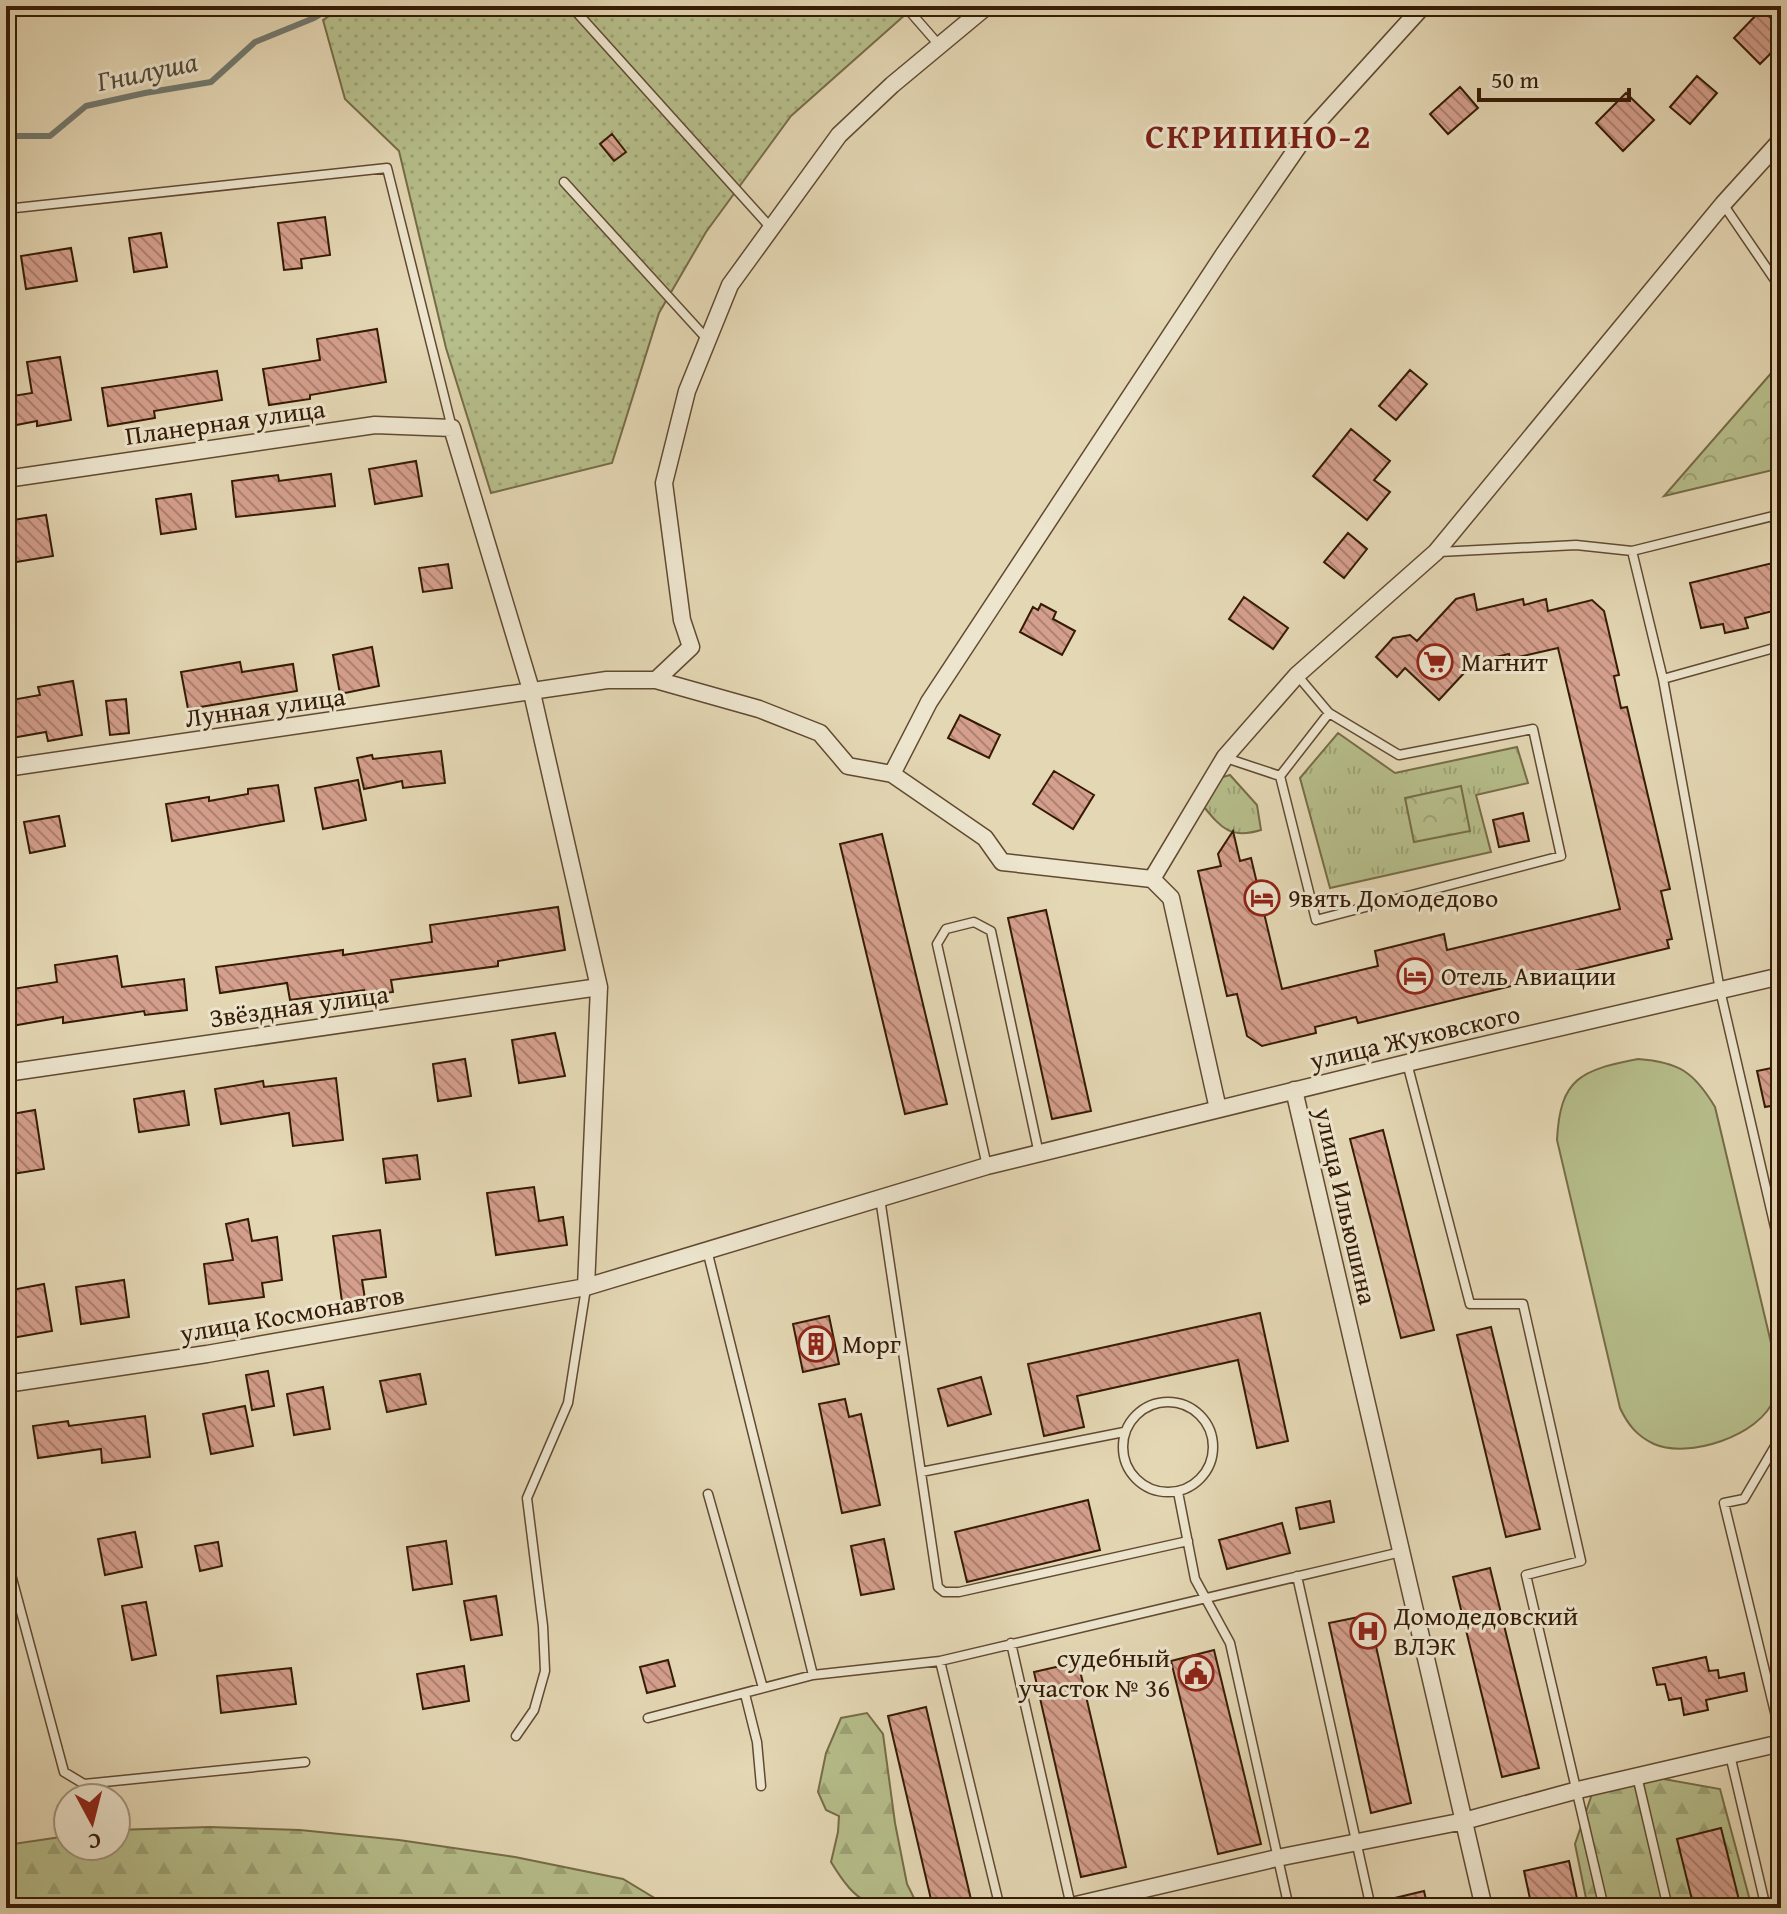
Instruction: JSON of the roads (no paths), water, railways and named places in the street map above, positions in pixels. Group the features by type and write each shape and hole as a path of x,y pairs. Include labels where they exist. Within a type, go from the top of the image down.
{"street":[{"path":"656,680 691,647 682,620 664,483 687,391 730,285 839,135 987,6"},
{"path":"1218,1109 1171,898 1152,879 1002,862 985,838 892,774 929,702 1306,135 1423,6"},
{"path":"1152,879 1225,757 1297,675 1436,552 1723,204 1781,140"},
{"name":"Планерная улица","path":"6,479 375,425 452,428"},
{"path":"452,428 532,693 599,987 586,1287"},
{"name":"Лунная улица","path":"6,768 607,680 656,680 759,709 820,733 848,766 892,774"},
{"name":"улица Жуковского","path":"1294,1090 1781,976"},
{"name":"Звёздная улица","path":"6,1073 599,987"},
{"name":"улица Ильюшина","path":"586,1287 987,1166 1294,1090 1484,1908"},
{"name":"улица Космонавтов","path":"6,1384 207,1354 586,1287"},
{"path":"1067,1907 1277,1858 1464,1821 1637,1775 1781,1743"}],"lane":[{"path":"571,6 771,228"},
{"path":"905,6 939,46"},
{"path":"6,209 387,168 452,428"},
{"path":"564,182 708,340"},
{"path":"1723,204 1781,289"},
{"path":"1436,552 1576,545 1632,551 1781,514"},
{"path":"1632,551 1663,679 1720,990 1781,1253"},
{"path":"1663,679 1781,646"},
{"path":"1280,776 1316,920 1561,856 1533,729 1399,755 1329,713 1297,675"},
{"path":"1280,776 1329,713"},
{"path":"1225,757 1280,776"},
{"path":"987,1166 937,944 946,929 974,922 991,931 1039,1154"},
{"path":"1407,1063 1470,1304 1523,1304 1581,1561 1526,1575 1604,1908"},
{"path":"880,1197 938,1587 944,1592 959,1592 1188,1541"},
{"path":"707,1250 813,1675"},
{"path":"516,1736 534,1710 545,1671 543,1626 527,1498 568,1403 586,1287"},
{"path":"1160,1402 1186,1405 1200,1415 1211,1432 1214,1449 1209,1466 1203,1476 1178,1492 1154,1490 1135,1479 1126,1466 1123,1453 1124,1432 1130,1422 1144,1408 1160,1402"},
{"path":"921,1472 1124,1432"},
{"path":"1781,1436 1744,1499 1724,1503 1781,1737"},
{"path":"1178,1492 1195,1579 1230,1643 1289,1908"},
{"path":"708,1494 763,1688"},
{"path":"648,1718 813,1675 940,1661 1402,1552"},
{"path":"6,1556 64,1772 84,1784 305,1762"},
{"path":"1297,1576 1371,1908"},
{"path":"1011,1643 1067,1907"},
{"path":"940,1661 1000,1908"},
{"path":"745,1694 757,1742 761,1786"},
{"path":"1730,1754 1766,1908"},
{"path":"1637,1775 1668,1908"}],"waterway":[{"name":"Гнилуша","path":"6,136 50,136 86,106 211,82 255,42 314,18 334,6"}],"place":[{"name":"Магнит","path":"1435,662"},
{"name":"9вять Домодедово","path":"1262,898"},
{"name":"Отель Авиации","path":"1415,976"},
{"name":"Морг","path":"816,1344"},
{"name":"Домодедовский ВЛЭК","path":"1368,1631"},
{"name":"судебный участок № 36","path":"1196,1673"}],"district":[{"name":"СКРИПИНО-2","path":"1259,136"}]}
